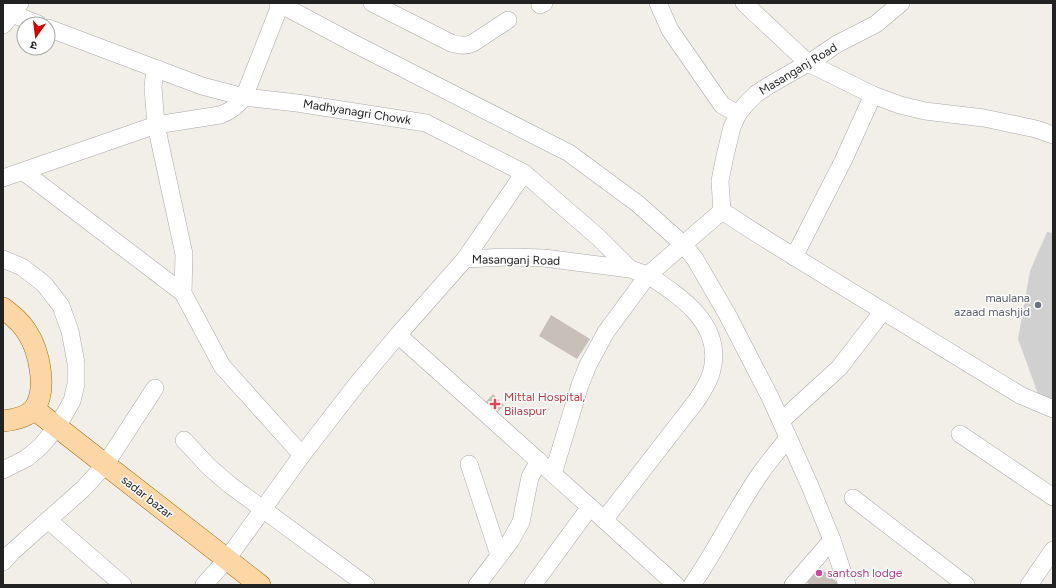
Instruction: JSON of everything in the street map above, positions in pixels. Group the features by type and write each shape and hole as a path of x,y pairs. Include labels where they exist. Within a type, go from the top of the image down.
{"main road":[{"path":"3,308 13,316 27,332 36,351 41,372 39,398 34,409 23,416 3,421"},
{"name":"sadar bazar","path":"34,409 260,585"}],"street":[{"path":"3,178 24,172 156,125 220,115 229,112 244,97 280,3 353,43 568,153 638,204 684,245 695,259 727,314 781,421 832,540 847,585"},
{"path":"372,3 451,43 460,46 466,46 473,43 508,20"},
{"path":"658,3 670,30 722,105 738,114"},
{"path":"744,3 808,63 874,95 900,105 952,115 984,118 1036,129 1053,135"},
{"name":"Masanganj Road","path":"722,211 720,181 724,156 732,127 738,114 746,104 756,94 837,44 876,24 901,3"},
{"path":"8,10 21,16"},
{"name":"Madhyanagri Chowk","path":"56,31 202,86 244,97 297,103 426,123 524,173 598,237 630,269"},
{"path":"158,69 154,78 153,87 156,125 184,254 183,293"},
{"path":"794,257 843,161 874,95"},
{"path":"24,172 183,293 222,366 302,455"},
{"path":"204,585 227,559 302,455 357,384 465,259 524,173"},
{"path":"553,474 580,385 588,365 606,332 648,275 722,211 794,257 1020,395 1053,410"},
{"name":"Masanganj Road","path":"465,259 507,257 544,258 630,269 648,275 673,292 698,314 710,333 714,353 712,370 708,383 697,400 604,520"},
{"path":"3,259 22,267 44,284 61,306 70,331 76,363 76,384 72,401 56,427 41,446 27,458 3,470"},
{"path":"781,421 838,368 883,311"},
{"path":"398,335 676,585"},
{"path":"3,562 12,552 83,489 105,465 154,388"},
{"path":"960,434 1053,497"},
{"path":"692,585 706,565 760,474 788,438"},
{"path":"184,440 209,467 262,510 366,585"},
{"path":"477,585 499,556 521,522 530,477 539,461"},
{"path":"469,464 499,556"},
{"path":"853,498 966,585"},
{"path":"533,585 590,507"},
{"path":"48,520 123,585"},
{"path":"793,585 832,540"},
{"path":"1029,585 1053,550"}],"shaded area":[{"name":"maulana azaad mashjid","path":"1047,232 1053,233 1053,400 1038,394 1018,339 1030,271"}],"building":[{"path":"551,315 590,339 577,359 539,336"},
{"path":"493,394 504,405 495,415 483,405"},
{"name":"santosh lodge","path":"818,566 840,585 810,585 805,580"}],"place":[{"name":"maulana azaad mashjid","path":"1038,305"},
{"name":"Mittal Hospital, Bilaspur","path":"495,404"},
{"name":"santosh lodge","path":"819,573"}]}
